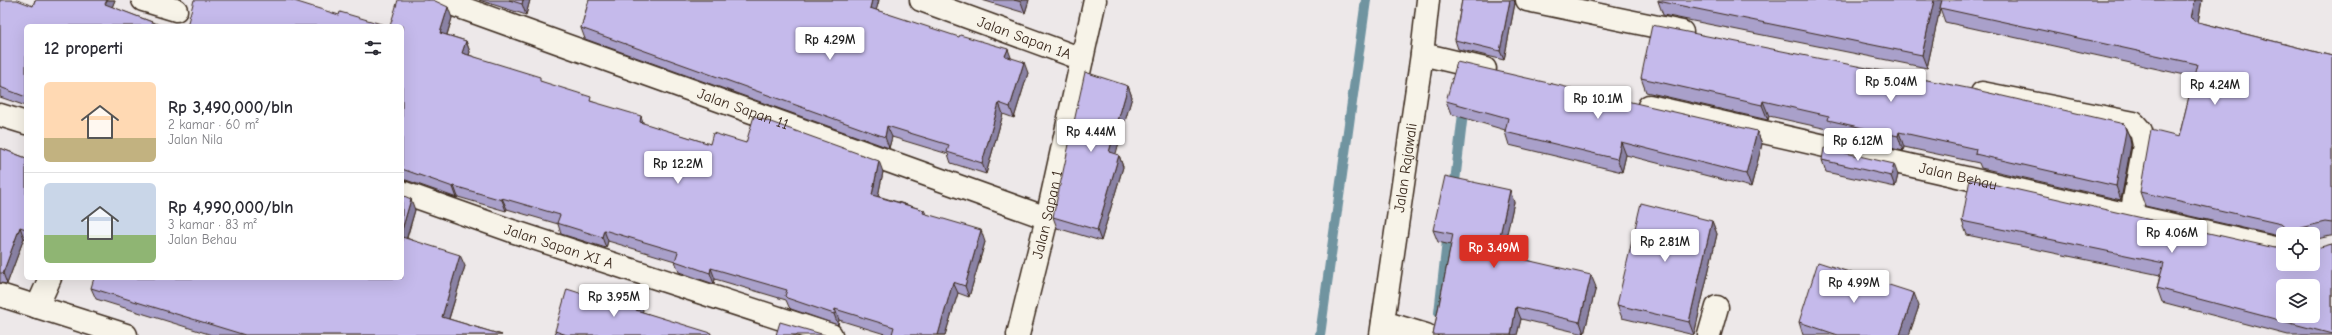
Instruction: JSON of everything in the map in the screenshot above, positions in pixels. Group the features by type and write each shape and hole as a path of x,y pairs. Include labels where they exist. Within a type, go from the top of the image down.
{"street":[{"path":"143,0 175,12"},
{"name":"Jalan Sapan 11","path":"440,0 1047,218"},
{"name":"Jalan Sapan 1","path":"1018,335 1047,218 1095,0"},
{"name":"Jalan Rajawali","path":"1382,328 1422,54 1428,0"},
{"path":"1527,0 1705,37"},
{"name":"Jalan Sapan 1A","path":"926,1 1082,59"},
{"path":"1422,54 1507,74"},
{"path":"1961,89 2134,123 2141,131 2144,145 2131,215"},
{"name":"Jalan Behau","path":"1629,102 2276,248"},
{"path":"0,115 24,122"},
{"name":"Jalan Sapan XI A","path":"404,193 512,231 831,335"},
{"path":"37,306 49,280"},
{"path":"0,295 37,306 82,328 126,335"},
{"path":"1709,335 1717,307"},
{"path":"1382,328 1426,335"}],"building":[{"path":"0,0 17,0 33,6 35,0 107,0 105,4 158,24 24,24 24,96 0,87"},
{"path":"194,0 291,0 339,15 340,12 381,24 188,24"},
{"path":"398,0 433,0 448,7 440,33 466,41 462,53 540,77 540,81 591,97 590,101 641,116 640,122 710,144 713,133 746,143 754,116 879,161 872,195 924,210 923,213 981,230 965,286 953,282 938,335 896,335 892,334 894,327 835,309 834,314 787,298 785,296 787,290 711,268 710,273 675,261 678,252 604,230 602,237 557,223 560,215 502,198 502,200 454,186 453,187 404,170 404,24 391,24"},
{"path":"509,0 523,0 522,4"},
{"path":"589,0 872,0 870,8 959,37 960,35 1008,49 1005,56 1024,62 1010,107 999,103 982,163 947,152 949,145 887,126 885,137 581,28"},
{"path":"1462,0 1510,0 1500,51 1455,40"},
{"path":"1658,0 1934,0 1922,55"},
{"path":"1942,0 2195,0 2191,18 2194,19 2194,21 2332,56 2332,223 2325,222 2304,227 2284,227 2281,224 2140,192 2151,130 2179,137 2197,64 1940,8"},
{"path":"1652,25 1972,89 2124,124 2126,131 2116,186 1975,154 1976,149 1899,132 1898,136 1828,120 1829,116 1763,101 1762,105 1641,78"},
{"path":"1457,62 1757,131 1746,174 1621,142 1617,159 1505,132 1508,118 1446,101"},
{"path":"1085,72 1128,86 1109,152 1119,155 1097,230 1053,217"},
{"path":"0,148 24,157 24,228 20,227 3,273 0,273"},
{"path":"1824,148 1894,164 1891,176 1822,160"},
{"path":"1445,176 1510,190 1497,249 1527,255 1526,260 1591,275 1580,322 1516,307 1511,335 1433,335 1453,234 1433,230"},
{"path":"1970,179 2276,248 2276,271 2320,271 2320,247 2332,244 2332,334 2290,323 2320,323 2320,279 2276,279 2276,319 2157,288 2164,263 1962,221"},
{"path":"404,196 411,199 404,223"},
{"path":"1641,203 1712,221 1689,322 1617,305"},
{"path":"404,238 460,255 442,317 502,335 245,335 91,288 93,280 404,280"},
{"path":"1818,262 1914,293 1900,335 1838,335 1799,322"},
{"path":"567,289 605,301 608,290 639,299 636,310 711,333 710,335 567,335 555,331"},
{"path":"780,322 825,335 776,335"}],"waterway":[{"path":"1320,335 1366,0"},
{"path":"1454,190 1464,105"},
{"path":"1439,313 1448,232"}]}
